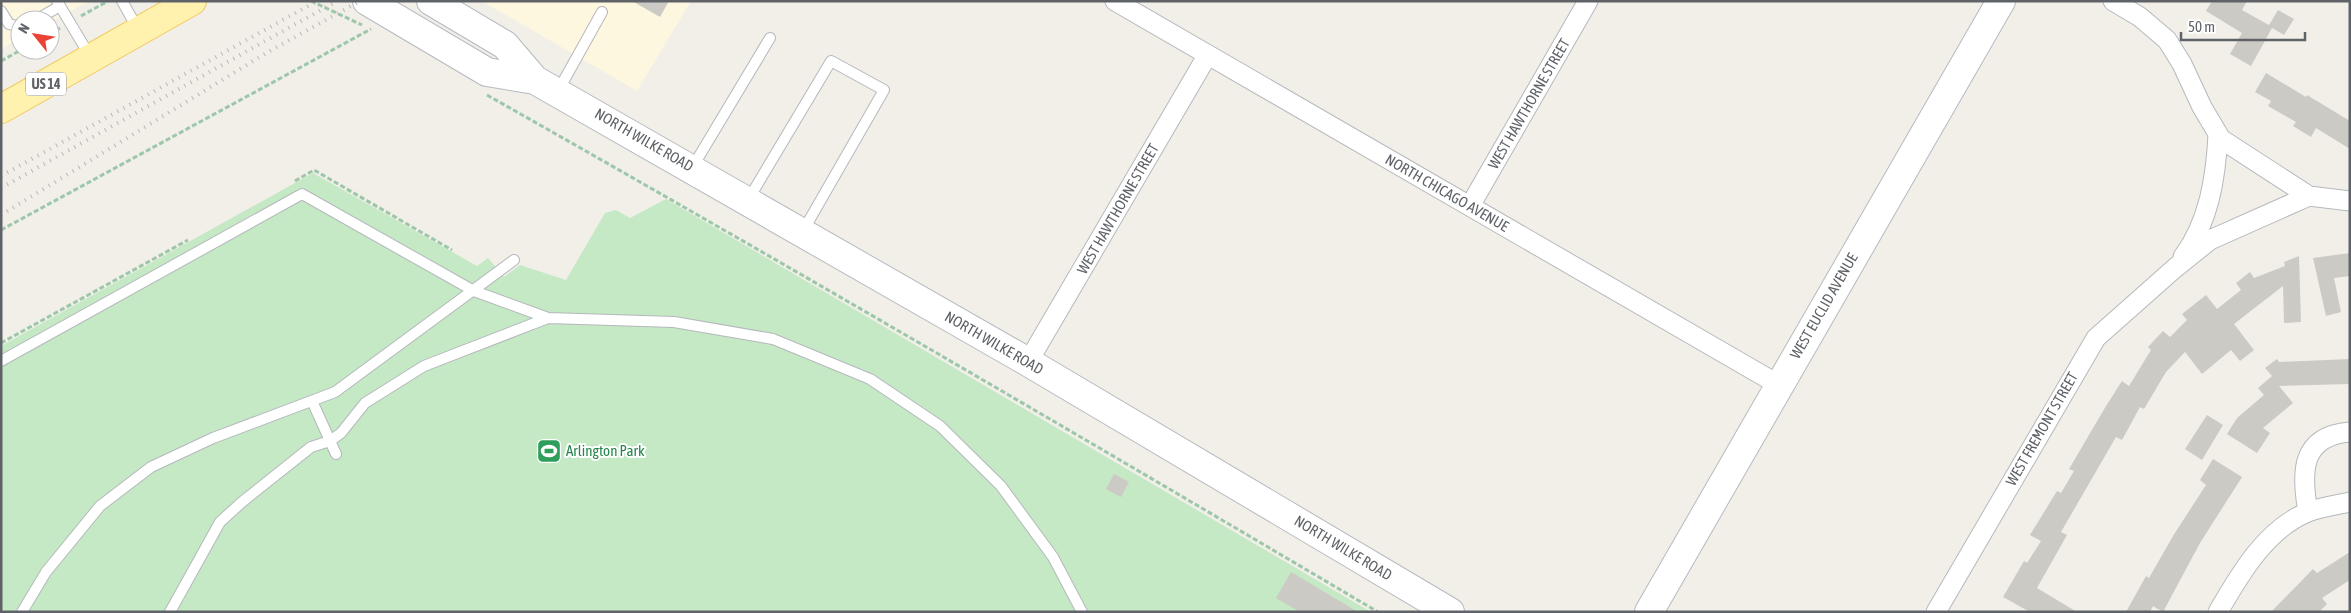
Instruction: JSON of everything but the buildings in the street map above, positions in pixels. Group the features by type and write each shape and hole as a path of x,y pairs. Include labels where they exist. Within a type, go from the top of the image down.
{"main road":[{"name":"US 14","path":"1,109 192,1"},
{"name":"NORTH WILKE ROAD","path":"367,1 487,72 546,86"},
{"name":"NORTH WILKE ROAD","path":"431,1 505,45 546,86 1028,362 1450,612"},
{"name":"WEST EUCLID AVENUE","path":"1648,612 2001,1"}],"street":[{"name":"NORTH CHICAGO AVENUE","path":"1115,1 1207,56 1779,385"},
{"name":"WEST HAWTHORNE STREET","path":"1470,206 1588,1"},
{"path":"2112,1 2140,17 2168,40 2182,64 2202,107 2221,139 2309,196 2350,201"},
{"name":"WEST HAWTHORNE STREET","path":"1028,362 1207,56"},
{"name":"WEST FREMONT STREET","path":"2175,268 2193,243 2207,208 2216,167 2218,134"},
{"name":"WEST FREMONT STREET","path":"1940,610 2096,338 2175,268 2210,240 2309,196"},
{"path":"2308,512 2303,482 2306,461 2318,442 2336,433 2350,432"},
{"path":"2218,612 2242,571 2266,543 2287,524 2308,512 2350,502"}],"lane":[{"path":"122,1 140,32"},
{"path":"59,4 92,59"},
{"path":"1,11 10,24"},
{"path":"546,86 602,12"},
{"path":"692,168 770,38"},
{"path":"748,200 831,61 884,90 803,232"},
{"path":"1,361 302,194 474,291 548,318 674,322 773,339 870,379 940,426 1001,486 1053,557 1083,611"},
{"path":"22,612 46,572 100,506 151,468 213,438 335,392 514,260"},
{"path":"170,612 220,522 311,447 330,441 341,433 365,403 424,366 548,318"},
{"path":"312,401 336,454"}],"path":[{"path":"1,230 371,29 311,1"},
{"path":"597,157 969,371 1378,612"}],"shaded area":[{"path":"1,1 90,1 60,17 60,10 10,10 10,44 1,49"},
{"path":"482,1 691,1 637,91"}],"green space":[{"name":"Arlington Park","path":"313,173 477,266 488,258 504,277 520,265 566,280 605,213 616,210 630,218 666,199 1371,612 1,612 1,346"}],"railway":[{"path":"1,176 317,1"},
{"path":"1,188 337,1"},
{"path":"1,215 268,52 360,1"}],"place":[{"name":"Arlington Park","path":"549,451"}]}
